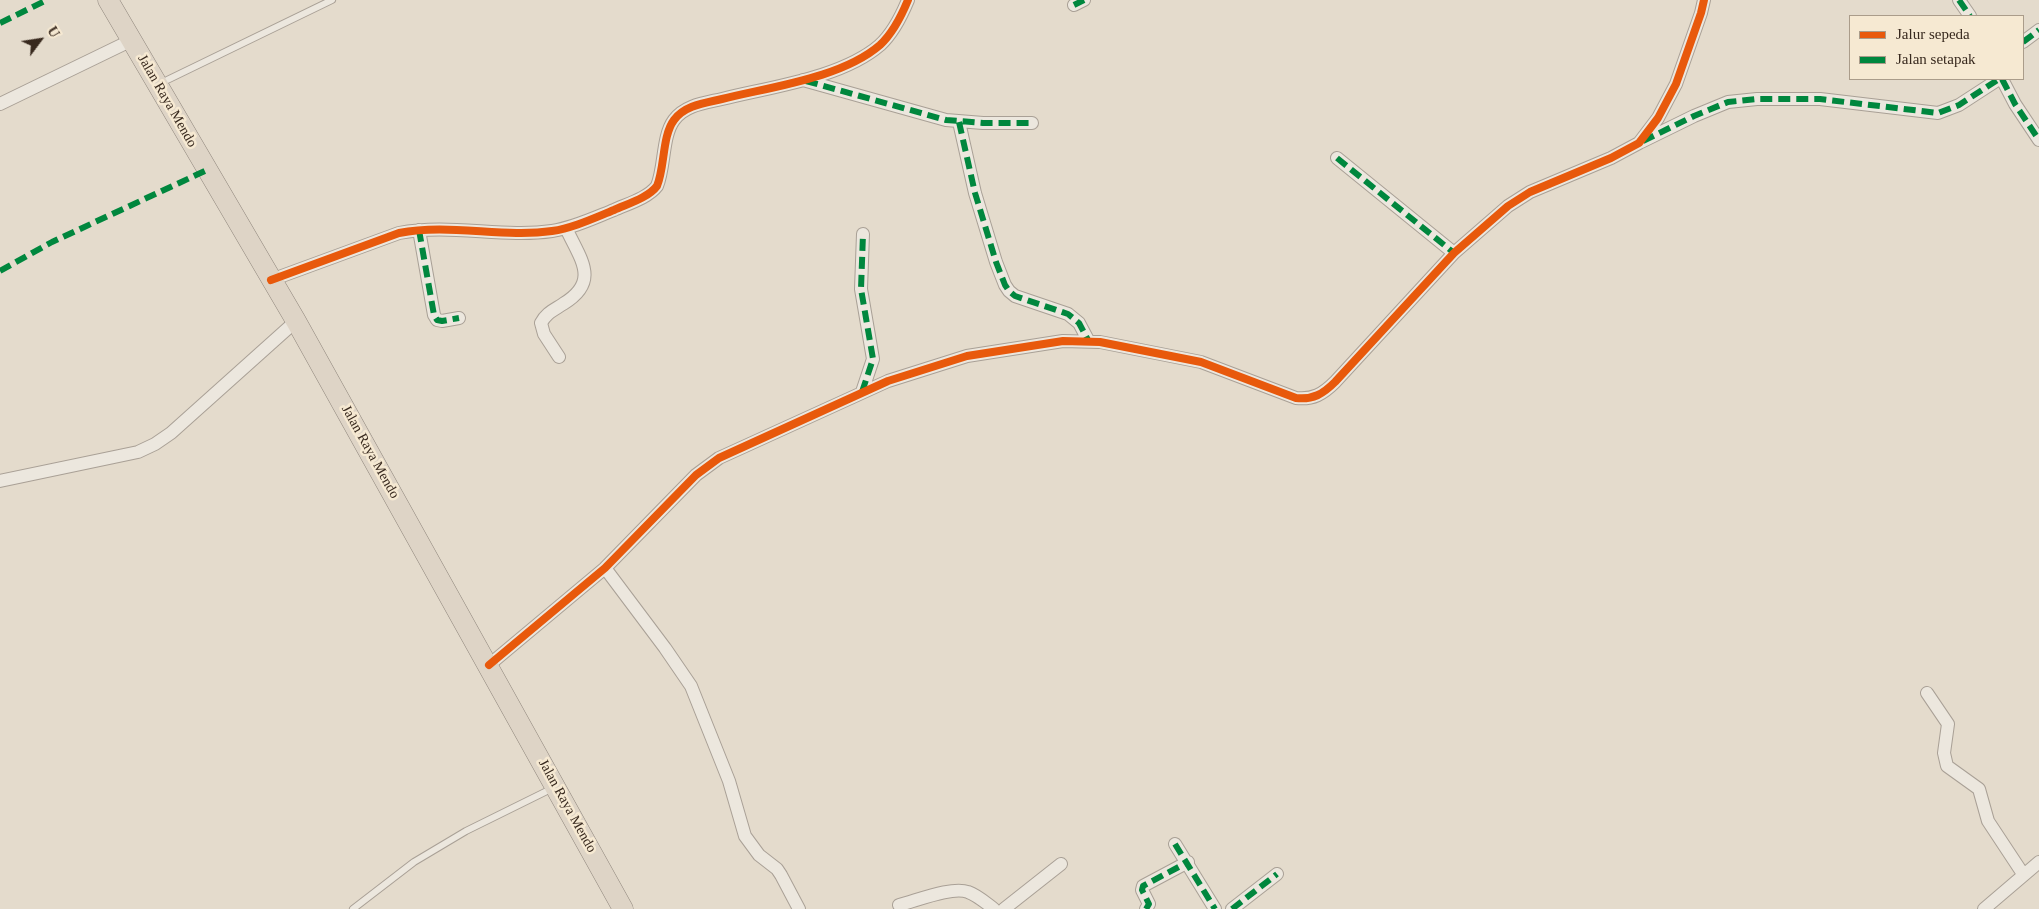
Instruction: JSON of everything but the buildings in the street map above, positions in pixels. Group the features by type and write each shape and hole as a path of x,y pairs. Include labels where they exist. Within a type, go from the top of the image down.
{"highway":[{"name":"Jalan Raya Mendo","path":"108,0 296,321 623,909"}],"street":[{"path":"271,280 388,236 420,230 512,233 552,231 566,228 645,195 655,189 659,181 669,130 679,114 698,104 803,80 858,59 879,46 895,27 908,0"},
{"path":"1640,143 1658,118 1676,84 1704,0"},
{"path":"1960,0 1969,15"},
{"path":"2024,41 2039,30"},
{"path":"0,104 132,40"},
{"path":"803,80 927,116 959,122 1032,123"},
{"path":"488,665 605,568 696,475 719,458 888,380 967,356 1063,341 1088,340 1214,366 1283,394 1307,399 1326,391 1336,382 1454,253 1508,206 1530,192 1611,158 1694,116 1728,102 1756,99 1820,98 1938,113 1958,105 1999,80"},
{"path":"2002,80 2039,140"},
{"path":"959,122 975,193 1005,285 1015,296 1068,314 1079,322 1088,340"},
{"path":"1337,158 1454,253"},
{"path":"559,357 544,334 541,323 545,315 572,299 582,289 585,278 584,267 566,228"},
{"path":"420,230 434,315 438,320 442,321 460,318"},
{"path":"862,392 873,359 861,289 864,234"},
{"path":"0,481 138,452 155,444 171,433 296,321"},
{"path":"605,568 691,686 728,781 745,836 759,855 769,862 781,875 799,909"},
{"path":"1927,693 1948,724 1944,753 1947,766 1979,790 1988,821 2023,874"},
{"path":"1175,844 1188,862 1215,909"},
{"path":"1146,909 1149,904 1142,890 1143,886 1188,862"},
{"path":"1984,909 2039,862"},
{"path":"1004,909 1061,864"},
{"path":"1232,909 1277,874"},
{"path":"899,905 954,891 966,891 977,896 994,909"}],"lane":[{"path":"158,85 332,0"},
{"path":"353,909 414,862 451,840 556,787"}],"marked path":[{"path":"0,23 47,0"},
{"path":"1074,5 1084,0"},
{"path":"1959,0 1969,15"},
{"path":"2024,41 2039,30"},
{"path":"1643,141 1728,102 1757,99 1820,99 1938,113 1959,105 1997,80"},
{"path":"2003,80 2015,104 2039,140"},
{"path":"806,81 946,120 983,123 1032,123"},
{"path":"959,122 975,193 1005,285 1015,296 1068,314 1079,323 1088,340"},
{"path":"1337,158 1454,253"},
{"path":"0,271 52,242 207,170"},
{"path":"419,230 434,315 437,320 442,321 459,318"},
{"path":"862,392 873,359 861,289 863,234"},
{"path":"1175,844 1215,909"},
{"path":"1146,909 1149,904 1142,890 1143,886 1188,862"},
{"path":"1232,909 1277,874"}],"cycle path":[{"path":"271,280 399,233 437,229 514,233 552,231 568,228 631,203 648,194 657,186 667,134 674,120 684,111 702,103 805,80 846,66 864,56 885,40 896,24 908,0"},
{"path":"489,665 605,568 696,475 719,458 888,381 967,356 1063,341 1100,342 1201,362 1296,398 1308,398 1322,393 1335,382 1454,253 1508,206 1530,192 1611,158 1639,143 1658,118 1676,84 1704,0"}]}
